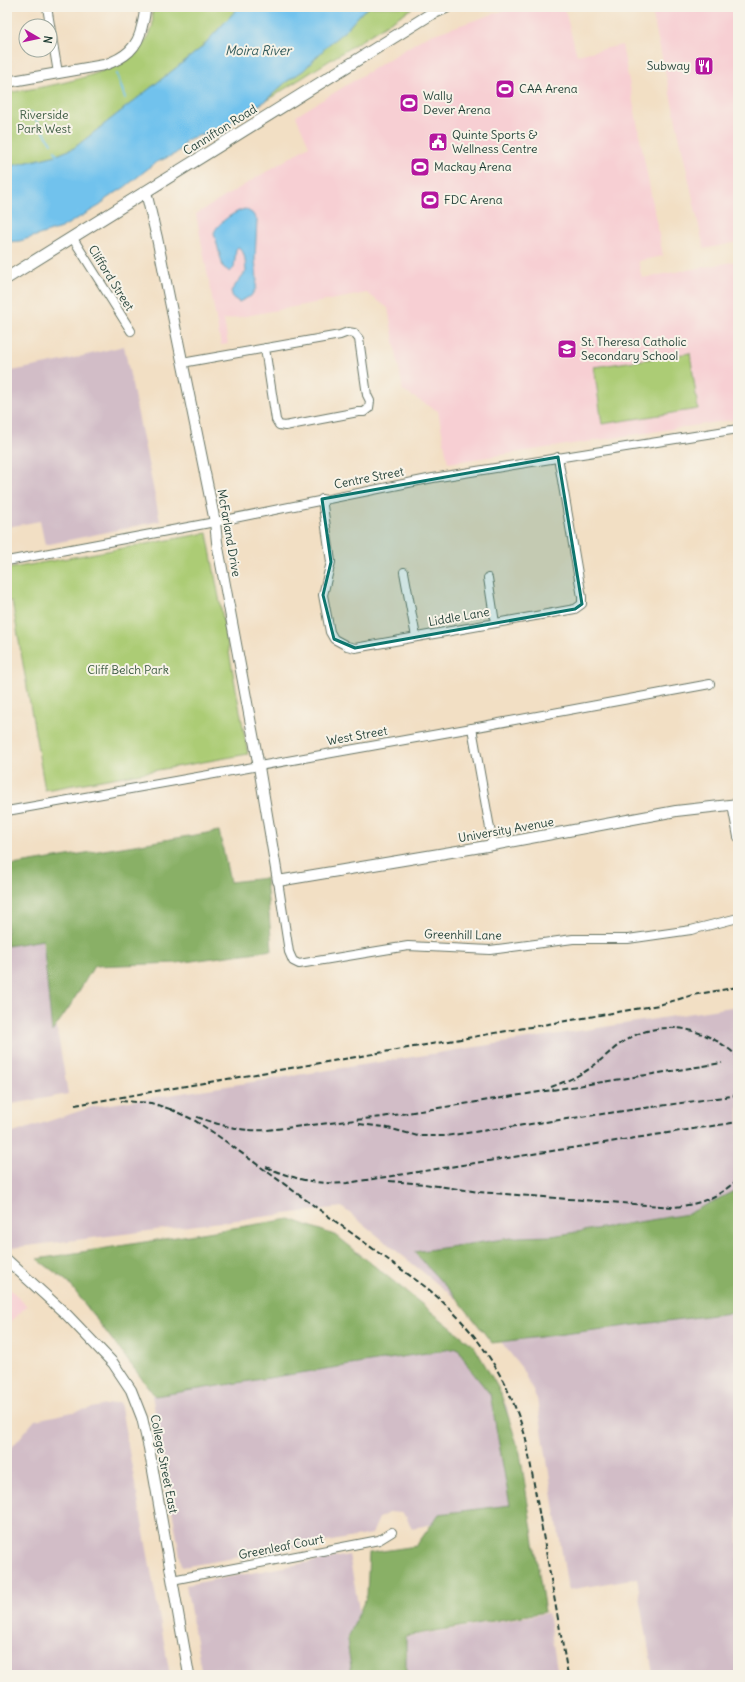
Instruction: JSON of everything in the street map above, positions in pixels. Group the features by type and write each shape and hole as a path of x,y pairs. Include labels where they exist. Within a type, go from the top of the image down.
{"main road":[{"name":"Cannifton Road","path":"7,278 431,14 447,7"}],"street":[{"path":"47,7 58,73"},
{"path":"140,7 140,20 143,23"},
{"path":"7,82 104,65 126,55 135,46 141,34 145,19 145,7"},
{"name":"McFarland Drive","path":"146,192 215,522 217,542 278,881"},
{"name":"Clifford Street","path":"72,237 131,331"},
{"path":"182,363 265,348 340,335 348,332 354,334 359,339 367,395 370,401 369,408 364,412 285,426 279,425 276,420 265,348"},
{"name":"Centre Street","path":"7,560 215,522 322,499 432,478 738,429"},
{"name":"Liddle Lane","path":"322,499 331,562 323,595 330,632 334,638 347,646 355,648 576,609 582,604 582,597 558,457"},
{"path":"404,572 416,637"},
{"path":"488,578 495,623"},
{"name":"West Street","path":"7,811 710,684"},
{"path":"472,728 493,845"},
{"path":"735,805 738,837"},
{"name":"University Avenue","path":"278,881 493,845 676,811 735,805"},
{"name":"Greenhill Lane","path":"278,881 289,952 293,961 299,964 408,946 490,950 573,939 628,939 691,930 738,918"},
{"name":"College Street East","path":"7,1260 67,1315 113,1363 131,1390 142,1418 149,1448 189,1675"},
{"name":"Greenleaf Court","path":"172,1580 379,1540 392,1532"}],"highlighted area":[{"path":"558,457 582,604 575,609 355,648 334,639 323,595 331,562 322,499"}],"shaded area":[{"path":"514,7 564,7 577,55 622,45 663,256 638,261 642,278 738,261 738,419 448,463 438,411 403,391 388,308 367,293 224,320 228,344 221,345 196,214 309,146 296,116 425,37"},
{"path":"651,7 738,7 738,242 704,249"},
{"path":"124,346 160,521 45,545 40,521 7,527 7,372"},
{"path":"41,935 68,1094 7,1105 7,941"},
{"path":"738,1006 738,1675 653,1675 637,1578 568,1590 537,1399 521,1367 498,1338 471,1311 342,1207 11,1248 7,1244 7,1135 92,1107"},
{"path":"7,1286 27,1306 7,1325"},
{"path":"455,1340 493,1382 507,1407 526,1507 412,1528 406,1517 401,1513 390,1512 379,1518 372,1534 182,1567 152,1395"},
{"path":"120,1402 170,1675 7,1675 7,1453 35,1420"},
{"path":"349,1555 371,1675 202,1675 186,1585"},
{"path":"548,1613 558,1675 400,1675 394,1639"}],"green space":[{"name":"Riverside Park West","path":"152,7 239,7 200,49 74,148 57,155 7,167 7,93 67,82 90,76 129,57 143,44 152,28"},
{"path":"370,7 414,7 264,102 286,82 304,70 329,44 346,30 363,11"},
{"path":"690,353 698,409 602,424 594,367"},
{"name":"Cliff Belch Park","path":"207,533 248,754 45,790 12,601 7,602 7,569"},
{"path":"219,831 230,882 266,878 272,950 177,963 94,966 70,1006 52,1032 43,940 7,946 7,866"},
{"path":"738,1189 738,1312 492,1343 460,1302 414,1252 518,1237 552,1236 688,1214"},
{"path":"290,1219 337,1236 474,1346 500,1391 520,1453 545,1612 406,1636 406,1675 352,1675 347,1640 367,1595 369,1553 416,1546 439,1514 510,1505 490,1394 469,1368 458,1348 155,1396 68,1282 37,1259"}],"water":[{"name":"Moira River","path":"239,7 370,7 363,11 346,30 329,44 304,70 286,82 264,102 218,130 185,141 183,147 175,154 155,163 125,187 106,199 101,205 61,228 20,241 7,242 7,167 57,155 74,148 200,49"},
{"path":"245,209 252,213 257,220 255,259 257,279 256,288 251,296 239,302 233,298 231,291 246,271 244,254 238,247 236,249 234,268 230,272 223,267 214,233 219,225 227,218 236,212"}],"waterway":[{"path":"117,74 125,98"},
{"path":"31,112 51,143"},
{"path":"55,151 57,155"}],"railway":[{"path":"75,1105 659,1005 693,995 738,987"},
{"path":"551,1087 584,1072 623,1042 638,1034 653,1030 668,1028 698,1032 712,1038 738,1057"},
{"path":"197,1117 240,1129 267,1130 382,1117 722,1063"},
{"path":"359,1124 384,1127 418,1136 445,1136 738,1095"},
{"path":"121,1101 151,1103 176,1111"},
{"path":"170,1109 194,1120 214,1133 427,1288 445,1304 476,1338 500,1375 510,1395 519,1416 526,1439 568,1675"},
{"path":"266,1167 286,1175 316,1182 347,1183 738,1122"},
{"path":"389,1181 424,1184 479,1192 673,1207 708,1199 723,1191 738,1179"}],"place":[{"name":"Subway","path":"704,66"},
{"name":"CAA Arena","path":"505,89"},
{"name":"Wally Dever Arena","path":"409,103"},
{"name":"Quinte Sports & Wellness Centre","path":"438,142"},
{"name":"Mackay Arena","path":"420,167"},
{"name":"FDC Arena","path":"430,200"},
{"name":"St. Theresa Catholic Secondary School","path":"567,349"}]}
